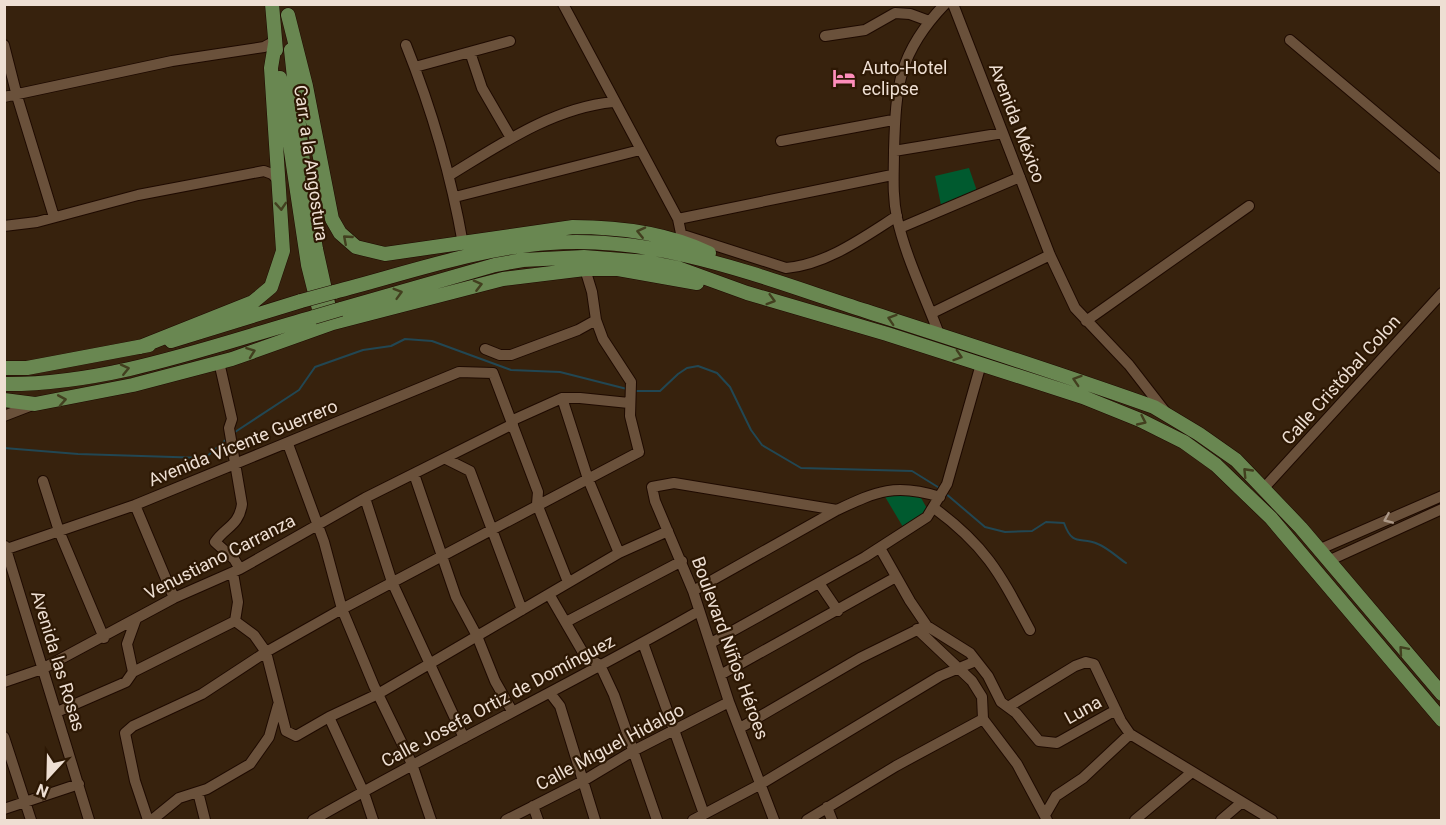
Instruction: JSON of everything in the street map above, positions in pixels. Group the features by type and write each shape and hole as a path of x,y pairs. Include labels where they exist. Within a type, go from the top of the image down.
{"main road":[{"name":"Carr. a la Angostura","path":"272,4 275,42 308,265 323,322"},
{"name":"Carr. a la Angostura","path":"288,10 304,180 316,249 323,322"},
{"path":"288,10 306,86 328,207 340,233 356,247 386,254 573,227 621,228 683,239 755,274"},
{"path":"140,346 253,302 271,287 282,251 280,182 271,68 275,42"},
{"path":"4,368 27,368 187,338 301,301 494,251 550,243 643,246 675,251 755,274 1154,407 1236,459 1328,561 1442,694"},
{"path":"4,400 35,404 121,388 219,362 323,322 341,309 495,265 562,258 648,262 678,268 747,293 1083,397 1140,420 1184,442 1216,465 1271,518 1442,720"},
{"path":"4,384 44,385 125,369 503,279 585,269 641,271 747,293"}],"street":[{"path":"563,4 613,102 678,219 683,239 786,268 802,267 852,245 897,216"},
{"path":"939,334 897,216 892,175 893,120 898,88 907,57 929,21 945,4"},
{"name":"Avenida México","path":"953,4 1050,255 1075,308 1129,365 1169,416"},
{"path":"825,36 865,30 895,13 910,14 929,21"},
{"path":"1290,40 1442,168"},
{"path":"415,67 510,41"},
{"path":"4,98 172,61 264,47 275,42"},
{"path":"4,45 54,217"},
{"path":"406,45 436,125 455,197 463,244"},
{"path":"470,52 482,88 511,138"},
{"path":"450,175 511,138 583,107 613,102"},
{"path":"781,141 893,120"},
{"path":"894,151 1003,133"},
{"path":"455,197 640,150"},
{"path":"4,226 54,217 138,195 264,171 274,165 278,157"},
{"path":"264,171 280,182"},
{"path":"678,219 892,175"},
{"path":"900,228 1020,177"},
{"path":"1086,321 1249,206"},
{"path":"932,313 1050,255"},
{"path":"278,705 269,737 250,764 198,792 178,798 150,820 135,781 125,733 133,726 202,693 266,651 342,609 639,452 629,403 631,382 603,339 596,320 592,292 585,269"},
{"name":"Calle Cristóbal Colon","path":"1264,488 1442,293"},
{"path":"485,350 500,355 511,355 578,330 596,320"},
{"path":"219,362 232,419 230,428 242,504 241,513 231,529 215,542 234,559 237,571 238,602 235,621"},
{"path":"711,643 880,549 927,517 943,492 981,364"},
{"name":"Avenida Vicente Guerrero","path":"5,548 135,505 459,372 493,374 513,422"},
{"path":"619,553 588,479 562,398 629,403"},
{"name":"Venustiano Carranza","path":"4,682 42,669 104,638 174,598 237,571 365,498 446,459 562,398"},
{"path":"4,416 35,404"},
{"path":"513,422 538,492 537,504 568,582"},
{"path":"288,444 317,524 342,609 378,694 412,764 431,820"},
{"path":"446,459 470,471 522,610"},
{"path":"414,474 456,597 477,636 495,681 512,711"},
{"path":"43,481 59,531 104,638"},
{"name":"Boulevard Niños Héroes","path":"774,820 729,702 722,674 693,591 652,487 674,483 837,510"},
{"path":"693,591 865,496 903,488 943,492"},
{"path":"1318,550 1442,496"},
{"path":"365,498 392,582 464,738"},
{"path":"135,505 174,598"},
{"path":"934,508 963,529 988,556 1030,630"},
{"path":"1328,561 1442,509"},
{"path":"235,621 254,635 266,651 286,731 296,736 329,717 378,694 619,553 668,531"},
{"name":"Avenida las Rosas","path":"5,548 89,820"},
{"path":"880,549 922,627 972,681 982,697 983,719 1017,764 1046,818"},
{"path":"566,622 682,561"},
{"path":"722,674 896,577"},
{"path":"819,583 838,611"},
{"path":"549,594 585,656 600,664 657,820"},
{"name":"Calle Josefa Ortiz de Domínguez","path":"313,820 412,764 550,693 699,611"},
{"path":"133,672 127,654 127,639 136,619"},
{"path":"57,712 126,682 133,672 235,621"},
{"path":"740,728 860,658 922,627"},
{"name":"Luna","path":"922,627 970,652 1001,702 1039,741 1048,744 1057,743 1116,710 1130,734 1272,820"},
{"path":"114,631 127,639"},
{"path":"643,643 704,814"},
{"path":"693,820 761,784 958,667 976,661"},
{"path":"1008,707 1075,666 1086,662 1094,664 1116,710"},
{"path":"550,693 560,706 595,820"},
{"name":"Calle Miguel Hidalgo","path":"506,820 729,702"},
{"path":"329,717 364,793 373,820"},
{"path":"807,820 983,719"},
{"path":"1046,818 1056,796 1083,778 1130,734"},
{"path":"4,737 31,820"},
{"path":"1135,820 1192,772"},
{"path":"4,809 79,784"},
{"path":"198,792 205,820"},
{"path":"1221,820 1242,802"},
{"path":"533,806 538,820"},
{"path":"827,807 832,820"}],"green space":[{"path":"969,168 977,191 941,205 935,176"},
{"path":"884,495 920,496 929,512 903,527"}],"waterway":[{"path":"235,432 299,390 315,367 363,350 391,346 405,339 432,341 511,370 560,372 627,389"},
{"path":"635,391 660,391 687,368 698,366 717,373 730,387 751,430 762,445 801,468 912,471 941,489"},
{"path":"4,448 78,454 205,458 228,438"},
{"path":"945,493 985,527 1005,532 1032,531 1046,522 1064,523 1074,539 1102,546 1126,563"}],"place":[{"name":"Auto-Hotel eclipse","path":"844,78"}]}
